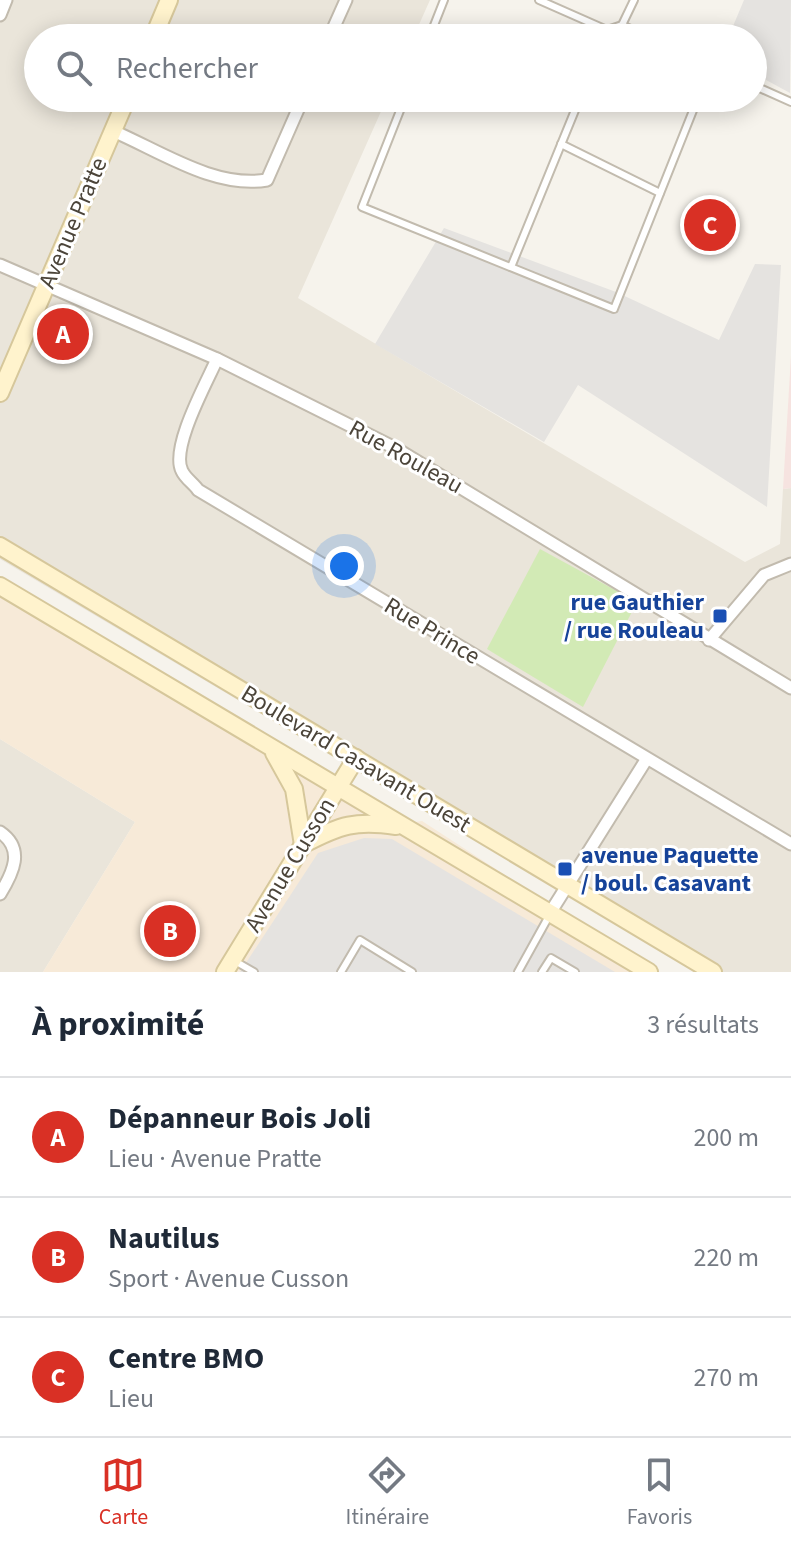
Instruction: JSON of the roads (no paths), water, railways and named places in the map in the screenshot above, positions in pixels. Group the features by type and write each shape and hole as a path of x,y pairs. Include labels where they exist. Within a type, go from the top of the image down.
{"street":[{"path":"0,15 6,0"},
{"path":"159,24 169,0"},
{"path":"335,24 346,0"},
{"name":"Avenue Pratte","path":"0,393 121,112"},
{"path":"113,131 216,176 244,184 267,180 297,112"},
{"name":"Rue Rouleau","path":"0,265 217,359 395,448 791,688"},
{"name":"Rue Prince","path":"217,359 186,431 179,458 182,471 198,490 791,844"},
{"name":"Boulevard Casavant Ouest","path":"4,546 713,972"},
{"path":"709,640 764,575 791,564"},
{"name":"Boulevard Casavant Ouest","path":"0,586 649,972"},
{"path":"270,748 294,789 303,845 342,825 356,823 404,827"},
{"name":"Avenue Cusson","path":"229,966 356,758"},
{"path":"550,913 646,760"},
{"path":"0,832 10,838 15,851 15,870 0,894"}],"lane":[{"path":"435,24 444,0"},
{"path":"539,0 593,24"},
{"path":"622,24 634,0"},
{"path":"767,91 791,102"},
{"path":"399,112 362,207 614,309 692,112"},
{"path":"511,267 574,112"},
{"path":"561,144 660,193"},
{"path":"518,972 550,913"},
{"path":"341,972 360,940 412,972"},
{"path":"542,972 551,958 575,972"},
{"path":"229,966 254,972"}],"place":[{"name":"Centre BMO","path":"710,225"},
{"name":"Dépanneur Bois Joli","path":"63,334"},
{"name":"rue Gauthier / rue Rouleau","path":"720,616"},
{"name":"avenue Paquette / boul. Casavant","path":"565,869"},
{"name":"Nautilus","path":"170,931"}]}
